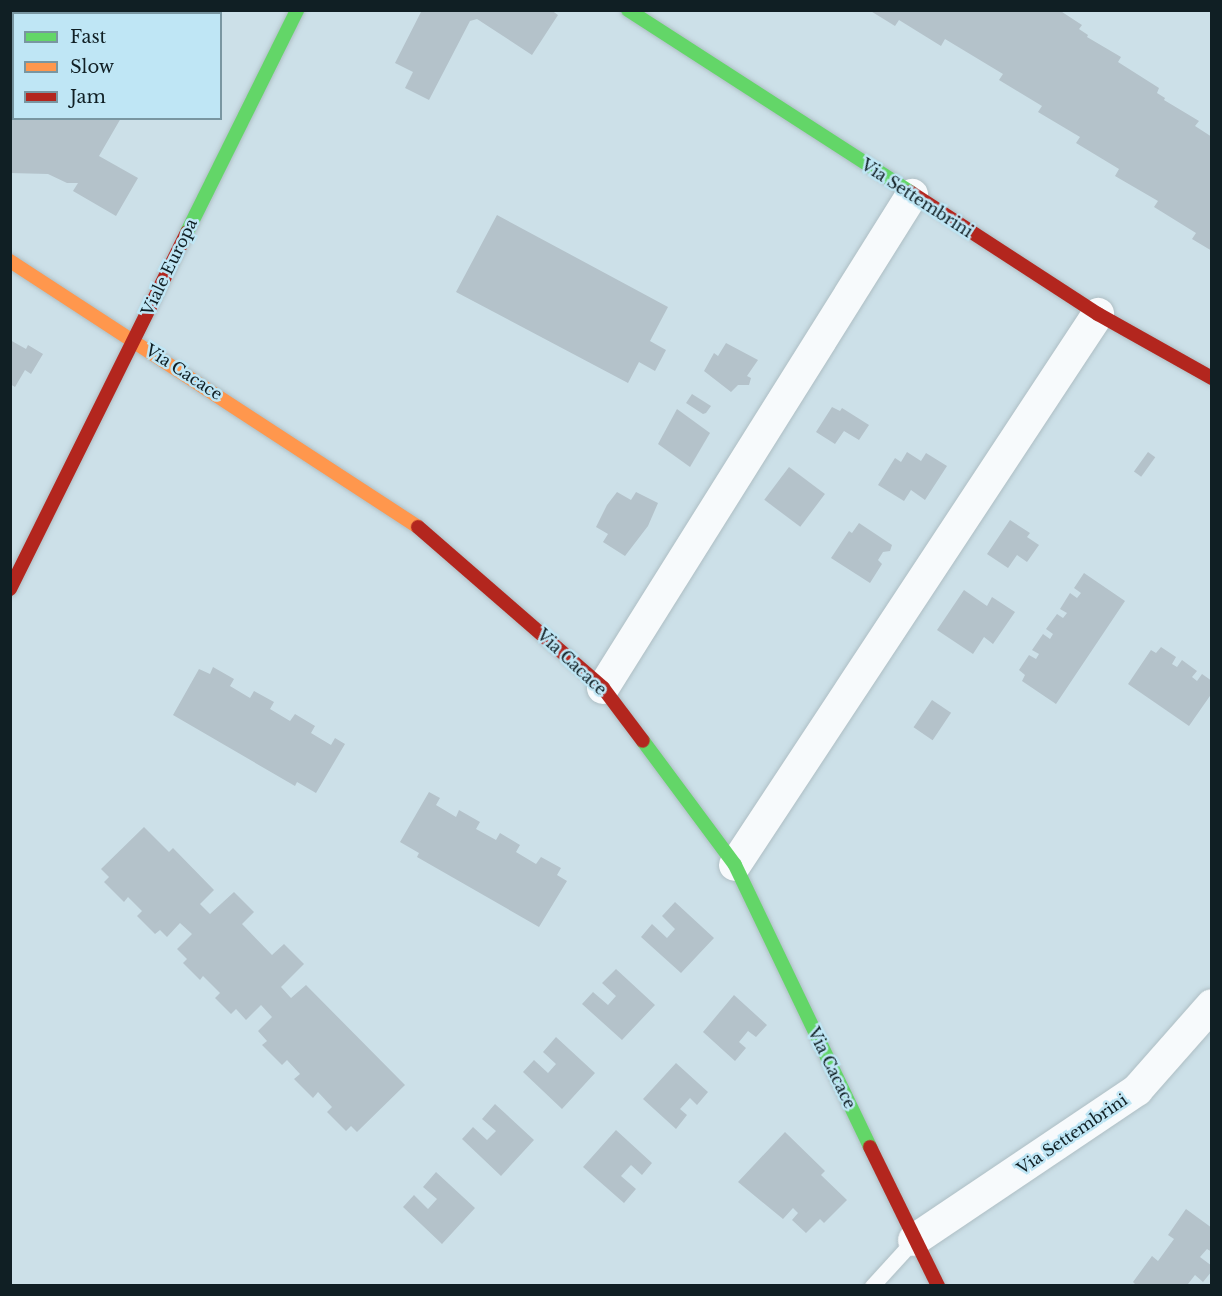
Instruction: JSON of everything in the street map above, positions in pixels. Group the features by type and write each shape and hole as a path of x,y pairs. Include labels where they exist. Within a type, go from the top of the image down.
{"street":[{"name":"Viale Europa","path":"10,589 297,10"},
{"name":"Via Settembrini","path":"628,10 1098,314 1212,378"},
{"path":"603,688 912,195"},
{"name":"Via Cacace","path":"10,261 428,532 603,688 735,865 938,1286"},
{"path":"735,865 1098,314"},
{"name":"Via Settembrini","path":"914,1240 1137,1090 1212,1005"}],"lane":[{"path":"872,1286 914,1240"}],"building":[{"path":"47,10 197,10 197,12 47,12"},
{"path":"422,10 551,10 558,15 532,55 477,19 470,21 429,100 405,88 413,72 395,63"},
{"path":"869,10 1059,10 1082,25 1079,29 1088,35 1087,37 1121,57 1118,62 1159,88 1157,93 1165,98 1164,100 1199,121 1195,126 1212,137 1212,251 1192,239 1196,233 1154,207 1158,201 1115,176 1119,169 1076,143 1080,137 1038,112 1042,106 999,80 1003,74 945,39 941,46 899,20 895,26"},
{"path":"10,101 12,102 12,120 120,120 99,156 138,178 116,216 73,191 78,183 67,183 48,174 10,173"},
{"path":"497,215 668,307 650,341 666,350 655,371 639,362 628,383 456,292"},
{"path":"10,340 26,349 28,345 43,354 31,374 25,370 15,387 10,384"},
{"path":"726,343 758,360 747,376 751,378 749,385 738,385 731,392 704,371 714,353 718,356"},
{"path":"692,394 711,406 706,413 703,414 686,403"},
{"path":"832,407 840,411 842,408 869,425 859,440 844,431 835,444 816,432"},
{"path":"677,409 710,433 690,467 658,444"},
{"path":"907,452 921,461 926,453 947,466 925,500 911,490 904,501 878,485 895,458 901,462"},
{"path":"1148,452 1155,457 1141,477 1134,471"},
{"path":"789,467 825,494 800,527 764,500"},
{"path":"617,492 631,500 636,492 658,503 648,526 625,556 603,542 608,534 596,527 607,505"},
{"path":"1010,520 1030,533 1027,537 1039,545 1027,562 1017,555 1008,568 987,554"},
{"path":"859,523 892,545 890,551 883,552 878,560 882,564 870,583 831,558 849,531 852,533"},
{"path":"1084,573 1125,601 1056,704 1022,681 1025,675 1019,670 1029,655 1036,659 1039,654 1032,650 1043,634 1050,639 1053,634 1046,629 1057,614 1063,618 1067,613 1060,609 1070,593 1077,598 1081,593 1074,588"},
{"path":"964,590 987,606 992,597 1015,612 993,644 984,637 973,654 937,630"},
{"path":"1161,647 1176,657 1172,664 1177,667 1182,660 1197,671 1192,677 1197,681 1202,674 1212,681 1212,693 1189,726 1128,684 1151,650 1156,653"},
{"path":"213,667 234,679 230,686 250,698 254,691 274,702 270,709 290,721 295,714 315,726 311,733 331,745 335,738 345,744 316,793 297,782 295,786 173,715 199,669 210,674"},
{"path":"932,700 951,713 933,740 914,727"},
{"path":"429,792 440,798 436,805 456,817 459,810 480,822 476,829 496,840 500,833 520,845 516,852 536,864 541,857 561,868 557,875 567,881 539,927 417,857 419,853 400,842"},
{"path":"144,827 169,852 173,848 214,890 200,904 210,914 234,892 254,912 242,924 272,955 284,944 304,964 281,987 291,998 306,985 405,1085 357,1132 351,1126 346,1131 327,1112 332,1107 318,1092 313,1098 294,1079 300,1074 287,1060 282,1065 262,1045 267,1041 258,1031 272,1017 261,1005 246,1020 236,1009 231,1014 215,998 220,993 203,976 200,980 183,963 187,959 177,949 192,934 180,923 167,937 160,930 155,934 137,916 142,911 128,897 124,902 104,882 109,877 101,869"},
{"path":"675,902 714,938 681,973 641,937 652,924 667,938 675,929 662,916"},
{"path":"616,969 655,1005 622,1040 582,1004 593,992 608,1005 616,996 602,983"},
{"path":"734,995 767,1025 756,1037 748,1031 739,1042 746,1048 735,1061 703,1032"},
{"path":"556,1037 595,1073 562,1109 523,1072 534,1060 548,1073 556,1064 543,1052"},
{"path":"676,1063 708,1092 697,1105 690,1098 680,1109 687,1115 676,1129 643,1099"},
{"path":"495,1104 534,1140 501,1176 462,1139 473,1127 487,1140 496,1131 482,1119"},
{"path":"616,1130 652,1163 642,1175 631,1165 621,1176 636,1189 624,1203 583,1167"},
{"path":"785,1132 825,1171 821,1175 847,1200 824,1223 820,1219 806,1233 792,1220 798,1213 793,1208 783,1219 738,1182"},
{"path":"436,1172 475,1208 442,1244 403,1207 414,1195 428,1209 437,1199 423,1187"},
{"path":"1186,1209 1212,1228 1212,1252 1207,1249 1200,1257 1212,1266 1212,1271 1203,1282 1195,1275 1188,1284 1190,1286 1137,1286 1133,1282 1152,1256 1158,1261 1174,1239 1168,1235"}],"traffic: fast":[{"path":"187,232 297,10"},
{"path":"628,10 910,192"},
{"path":"643,741 735,865 870,1147"}],"traffic: slow":[{"path":"10,261 418,527"}],"traffic: jam":[{"path":"910,192 1098,314 1212,378"},
{"path":"10,589 187,232"},
{"path":"418,527 603,688 643,741"},
{"path":"870,1147 938,1286"}]}
